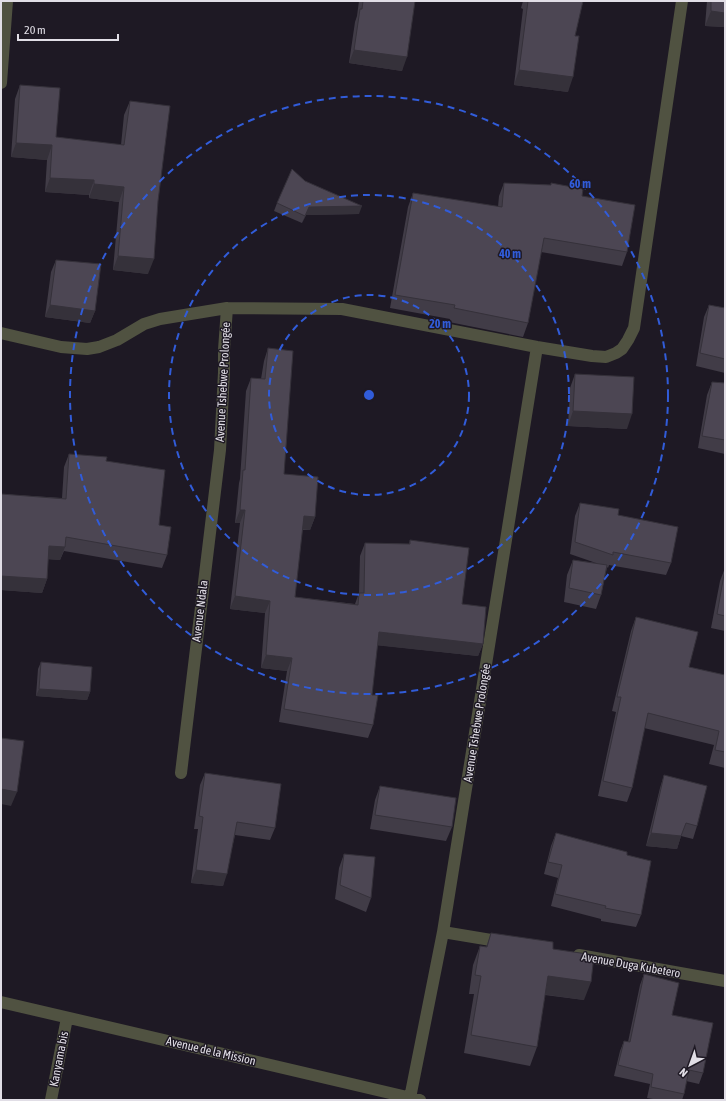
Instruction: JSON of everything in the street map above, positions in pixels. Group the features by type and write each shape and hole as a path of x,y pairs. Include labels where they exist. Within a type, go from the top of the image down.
{"street":[{"path":"1,83 7,1"},
{"path":"227,308 342,310 592,356 606,357 616,353 628,340 634,328 682,1"},
{"name":"Avenue Tshebwe Prolongée","path":"1,333 61,347 88,349 99,347 117,340 144,324 160,319 227,308 220,450"},
{"name":"Avenue Tshebwe Prolongée","path":"415,1099 537,347"},
{"name":"Avenue Ndala","path":"181,773 220,450"},
{"path":"443,932 514,944"},
{"name":"Avenue Duga Kubetero","path":"569,954 725,982"},
{"name":"Avenue de la Mission","path":"1,1002 415,1099"},
{"name":"Kanyama bis","path":"51,1100 67,1018"}],"building":[{"path":"363,1 415,1 407,57 354,50 360,9 362,9"},
{"path":"528,1 583,1 575,36 579,36 573,77 519,70"},
{"path":"711,1 725,1 725,13 711,11"},
{"path":"20,85 60,88 56,137 124,145 130,101 170,106 158,201 154,259 118,256 124,187 94,184 94,180 50,178 52,145 16,143"},
{"path":"292,169 305,181 362,206 309,207 305,216 277,203"},
{"path":"504,183 551,185 551,183 583,189 582,196 635,205 627,252 544,238 528,323 454,308 455,305 395,295 413,193 502,207"},
{"path":"56,260 101,264 95,311 50,305"},
{"path":"709,305 725,308 725,359 700,353"},
{"path":"268,348 293,351 284,474 318,477 315,517 304,516 295,597 358,605 359,593 364,593 365,543 410,544 410,540 469,548 462,604 486,607 483,644 379,632 372,695 378,695 373,725 284,709 292,658 266,655 270,601 235,596 245,510 240,510 243,470 245,470 251,378 265,379"},
{"path":"575,374 634,377 632,414 573,411"},
{"path":"712,382 725,383 725,440 702,436"},
{"path":"69,454 107,457 106,461 165,470 159,525 171,527 167,555 66,537 65,547 49,546 47,579 1,576 1,494 66,499"},
{"path":"580,503 619,509 618,515 678,527 671,563 613,552 613,555 575,542"},
{"path":"573,560 607,565 601,595 569,588"},
{"path":"725,569 725,616 717,614"},
{"path":"636,617 698,632 689,667 725,675 725,752 715,750 719,731 648,713 632,788 603,781 621,697 617,697"},
{"path":"41,662 92,667 90,692 39,689"},
{"path":"1,738 24,741 17,792 1,789"},
{"path":"205,773 281,784 275,828 237,822 227,874 196,870 203,817 199,816"},
{"path":"664,775 707,786 697,826 686,823 681,836 651,833"},
{"path":"380,786 456,798 452,827 375,815"},
{"path":"556,833 627,852 627,855 651,861 641,915 605,908 606,906 555,894 562,865 548,862"},
{"path":"344,854 375,857 371,898 340,885"},
{"path":"491,933 553,942 553,949 594,955 591,982 548,976 537,1047 471,1035 481,976 475,975 480,946 487,947"},
{"path":"644,974 679,983 672,1015 713,1023 703,1073 689,1070 684,1094 651,1087 653,1074 618,1065 624,1041 630,1042"}]}
